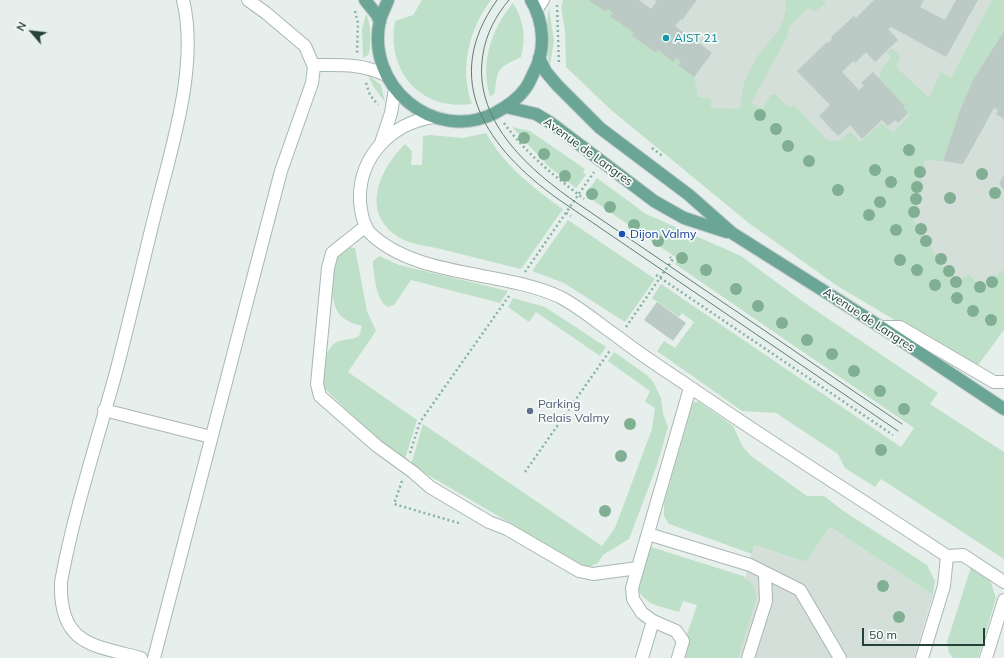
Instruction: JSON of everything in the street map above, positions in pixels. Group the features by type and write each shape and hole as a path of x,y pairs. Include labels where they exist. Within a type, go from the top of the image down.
{"main road":[{"path":"365,0 377,15 380,22"},
{"path":"388,0 380,22 378,43 382,67 394,89 412,106 434,117 449,121 469,121 488,116 506,107 525,89 538,65 542,47 537,3"},
{"name":"Avenue de Langres","path":"539,58 546,72 557,85 600,128 689,195 732,233 1004,409"},
{"name":"Avenue de Langres","path":"506,107 536,114 551,122 654,201 684,218 732,233"}],"street":[{"path":"141,658 99,647 79,637 72,630 65,617 61,602 61,582 88,467 180,113 187,57 186,12 183,0"},
{"path":"154,658 281,171 312,83 313,65 305,46 248,0"},
{"path":"313,65 354,64 369,67 386,74"},
{"path":"394,89 391,113 381,143 364,168 360,191 361,212 368,231 387,248 409,258 517,284 560,298 586,313 690,388 947,556 963,555 1004,582"},
{"path":"381,143 406,126 434,117"},
{"path":"366,226 332,253 328,268 317,384 320,396 377,446 430,487 489,522 507,529 579,571 592,574 638,568"},
{"path":"881,328 900,327 994,382 1004,382"},
{"path":"678,658 683,641 676,631 653,621 642,613 633,599 632,588 690,388"},
{"path":"104,410 211,437"},
{"path":"648,534 750,565 800,590 840,658"},
{"path":"922,658 944,586 947,556"},
{"path":"748,658 766,601 765,573"},
{"path":"986,658 999,635 1004,600"},
{"path":"642,658 653,621"}],"path":[{"path":"558,0 557,7 560,47 559,62 561,68"},
{"path":"504,123 529,153 584,199"},
{"path":"464,525 394,504 420,422 595,171"},
{"path":"566,213 571,216"},
{"path":"525,472 673,260 670,258"},
{"path":"656,275 894,435"}],"shaded area":[{"path":"562,0 1004,0 1004,323 565,30"},
{"path":"830,527 933,595 914,658 735,658 737,607 754,545 806,562"}],"green space":[{"path":"422,0 491,0 483,11 477,24 468,50 466,77 472,104 454,105 437,101 423,94 411,84 402,72 396,56 394,39 395,21 413,15"},
{"path":"564,0 590,0 605,12 608,9 613,13 611,16 634,33 632,36 655,53 658,50 681,62 678,65 694,77 698,97 711,99 711,108 740,109 744,82 756,58 780,28 786,10 786,0 823,0 826,3 816,11 808,8 789,27 787,37 751,103 763,109 771,94 775,94 790,108 794,105 827,140 840,141 850,132 861,142 881,123 893,133 910,115 903,107 905,106 879,78 882,68 891,58 887,53 892,48 900,56 896,67 929,98 941,72 951,78 992,0 1004,0 1004,31 973,80 959,113 943,161 925,160 914,222 954,283 969,274 981,288 1004,269 1004,330 976,368 839,287 750,224 610,109 566,67 565,30 561,7"},
{"path":"513,3 522,23 524,36 523,50 521,57 500,70 497,78 495,93 490,97 487,84 487,59 493,35 505,13"},
{"path":"549,9 554,41 550,65 547,53 546,37"},
{"path":"366,14 370,28 370,47 368,55 363,58 362,29"},
{"path":"368,75 381,85 385,102 373,86"},
{"path":"512,127 530,131 585,169 583,172 586,175 576,188 548,166"},
{"path":"486,133 501,155 520,175 563,209 521,269 416,244 402,239 389,229 381,218 377,206 377,193 381,180 395,155 405,144 412,151 411,165 422,165 423,136 430,135 463,138"},
{"path":"597,178 646,214 741,256 802,301 938,393 930,404 1004,452 1004,559 881,479 875,487 845,468 838,454 776,413 742,411 657,351 664,341 675,348 694,322 682,313 679,317 652,298 661,284 901,447 914,428 675,264 678,259 585,195"},
{"path":"568,220 655,279 625,322 564,283 532,271"},
{"path":"347,247 355,248 367,311 376,331 348,372 417,420 405,459 378,440 322,386 326,355 332,345 342,340 359,336 362,326 349,322 342,317 338,313 333,300 331,284 332,270 338,256"},
{"path":"379,256 399,265 508,291 500,303 411,280 394,305 388,307 381,300 375,283 373,261"},
{"path":"513,298 545,307 606,347 600,356 536,312 529,322 508,307"},
{"path":"614,352 647,375 653,382 661,398 663,413 668,427 657,465 629,539 603,555 598,563 587,568 411,465 423,424 602,546 615,528 652,429 655,408 645,402 650,391 608,361"},
{"path":"693,402 699,402 733,426 743,447 751,456 807,496 824,496 842,510 927,565 935,581 933,595 830,527 806,562 754,545 752,554 669,524 664,516 664,503"},
{"path":"651,547 743,576 752,584 757,596 738,658 679,658 697,605 683,601 679,612 660,607 649,602 640,593 637,587"},
{"path":"971,567 990,580 996,598 978,658 953,658 949,653 947,642"}],"building":[{"name":"AIST 21","path":"588,0 639,0 651,9 657,1 655,0 697,0 682,20 681,19 675,26 690,37 692,35 698,39 696,41 712,53 694,77 678,65 681,62 676,58 673,62 658,50 656,53 632,36 634,33 610,16 613,13 608,9 606,12"},
{"path":"874,0 924,0 920,7 945,20 956,0 978,0 946,57 891,27 888,29 898,40 875,62 866,52 855,63 853,61 842,72 859,90 864,86 861,83 873,72 905,106 903,107 908,113 898,123 895,120 888,126 882,120 862,139 850,125 838,136 819,116 830,105 797,71 832,39 831,37 854,16 856,18"},
{"path":"1004,31 1004,119 996,114 998,110 994,108 963,164 943,161 959,113 973,80"},
{"path":"1004,174 1004,190 999,184"},
{"path":"657,302 686,323 673,341 644,320"}],"tram line":[{"path":"497,0 480,30 472,58 472,85 480,111 493,135 511,158 533,179 558,199 898,431"},
{"path":"509,0 496,18 486,39 483,54 482,78 486,100 494,120 506,139 521,157 556,188 574,201 902,424"}],"place":[{"name":"AIST 21","path":"666,38"},
{"name":"Dijon Valmy","path":"622,234"},
{"name":"Parking Relais Valmy","path":"530,411"}]}
